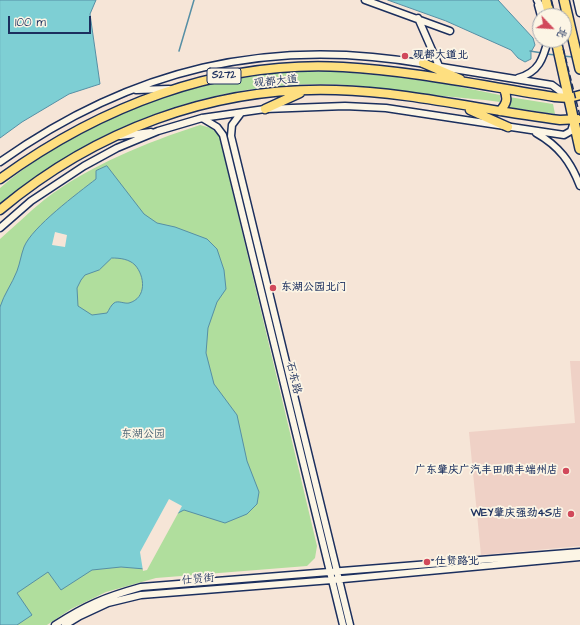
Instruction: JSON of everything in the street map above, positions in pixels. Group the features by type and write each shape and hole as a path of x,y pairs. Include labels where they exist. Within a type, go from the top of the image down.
{"highway":[{"path":"564,0 580,68"},
{"path":"558,48 569,98 577,120 580,149"}],"main road":[{"path":"423,64 471,84"},
{"name":"砚都大道","path":"0,179 38,152 81,127 127,106 171,89 243,73 317,67 385,71 569,98 580,96"},
{"path":"500,111 507,100 504,89"},
{"name":"砚都大道","path":"0,210 53,170 110,137 153,119 218,101 260,94 306,90 336,90 373,93 560,120 577,120"},
{"path":"265,109 306,90"},
{"path":"460,106 508,127"}],"street":[{"path":"365,0 418,18 450,31"},
{"path":"577,0 580,13"},
{"path":"418,18 439,66"},
{"path":"515,79 532,73 544,58 546,48"},
{"path":"0,162 41,134 68,118 132,90 208,66 268,56 346,54 376,56 552,85 569,98"},
{"path":"132,90 171,89"},
{"path":"0,228 31,201 84,166 117,148 158,131 202,118 265,109 338,106 386,108 564,135 571,131 577,120"},
{"name":"石东路","path":"241,113 232,125 231,136 333,572"},
{"name":"石东路","path":"202,118 217,127 223,135 333,572 350,625"},
{"path":"110,137 158,131"},
{"path":"533,131 546,138 563,153 580,186"},
{"path":"55,625 78,610 105,597 141,587 580,552"},
{"name":"仕贤街","path":"65,625 108,603 141,594 335,579 580,557"},
{"name":"石东路","path":"335,579 343,625"}],"shaded area":[{"path":"570,361 580,361 580,546 481,555 469,432 575,423"}],"green space":[{"path":"330,71 397,77 446,84 500,95 500,102 399,90 325,84 281,86 237,92 194,102 152,115 111,133 72,153 35,178 0,205 0,188 26,167 54,148 83,132 145,104 177,93 253,76"},
{"path":"509,97 553,104 555,114 508,107"},
{"name":"东湖公园","path":"200,125 211,128 219,135 317,546 315,558 307,566 156,578 106,592 71,609 47,625 0,625 0,239 44,200 80,176 139,147"}],"water":[{"path":"0,0 96,0 90,14 100,84 69,94 22,122 0,138"},
{"path":"388,0 498,0 532,37 532,48 533,48 531,52 531,59 525,62 518,58 511,50 446,21"},
{"name":"东湖公园","path":"107,166 144,214 157,223 175,227 207,239 217,249 224,270 226,289 217,302 208,328 206,353 214,384 237,415 247,461 259,492 257,504 247,514 225,523 184,510 176,514 145,569 121,567 92,570 61,590 48,572 17,593 32,615 17,625 0,625 0,307 17,271 24,247 29,239 46,220 67,201 96,179 96,171","holes":["112,258 127,260 135,265 141,275 141,292 135,300 129,303 116,302 107,313 92,315 78,306 77,288 85,275 99,270"]}],"pier":[{"path":"55,232 67,235 65,247 52,245"},
{"path":"169,499 182,506 147,570 143,571 140,552"}],"waterway":[{"path":"179,51 194,0"},
{"path":"530,51 542,53"},
{"path":"546,54 556,55"},
{"path":"563,56 573,57"}],"railway":[{"path":"551,0 553,8"},
{"path":"563,48 580,116"}],"place":[{"name":"砚都大道北","path":"405,56"},
{"name":"东湖公园北门","path":"273,288"},
{"name":"广东肇庆广汽丰田顺丰端州店","path":"566,471"},
{"name":"WEY肇庆强劲4S店","path":"571,514"},
{"name":"仕贤路北","path":"427,562"}]}
